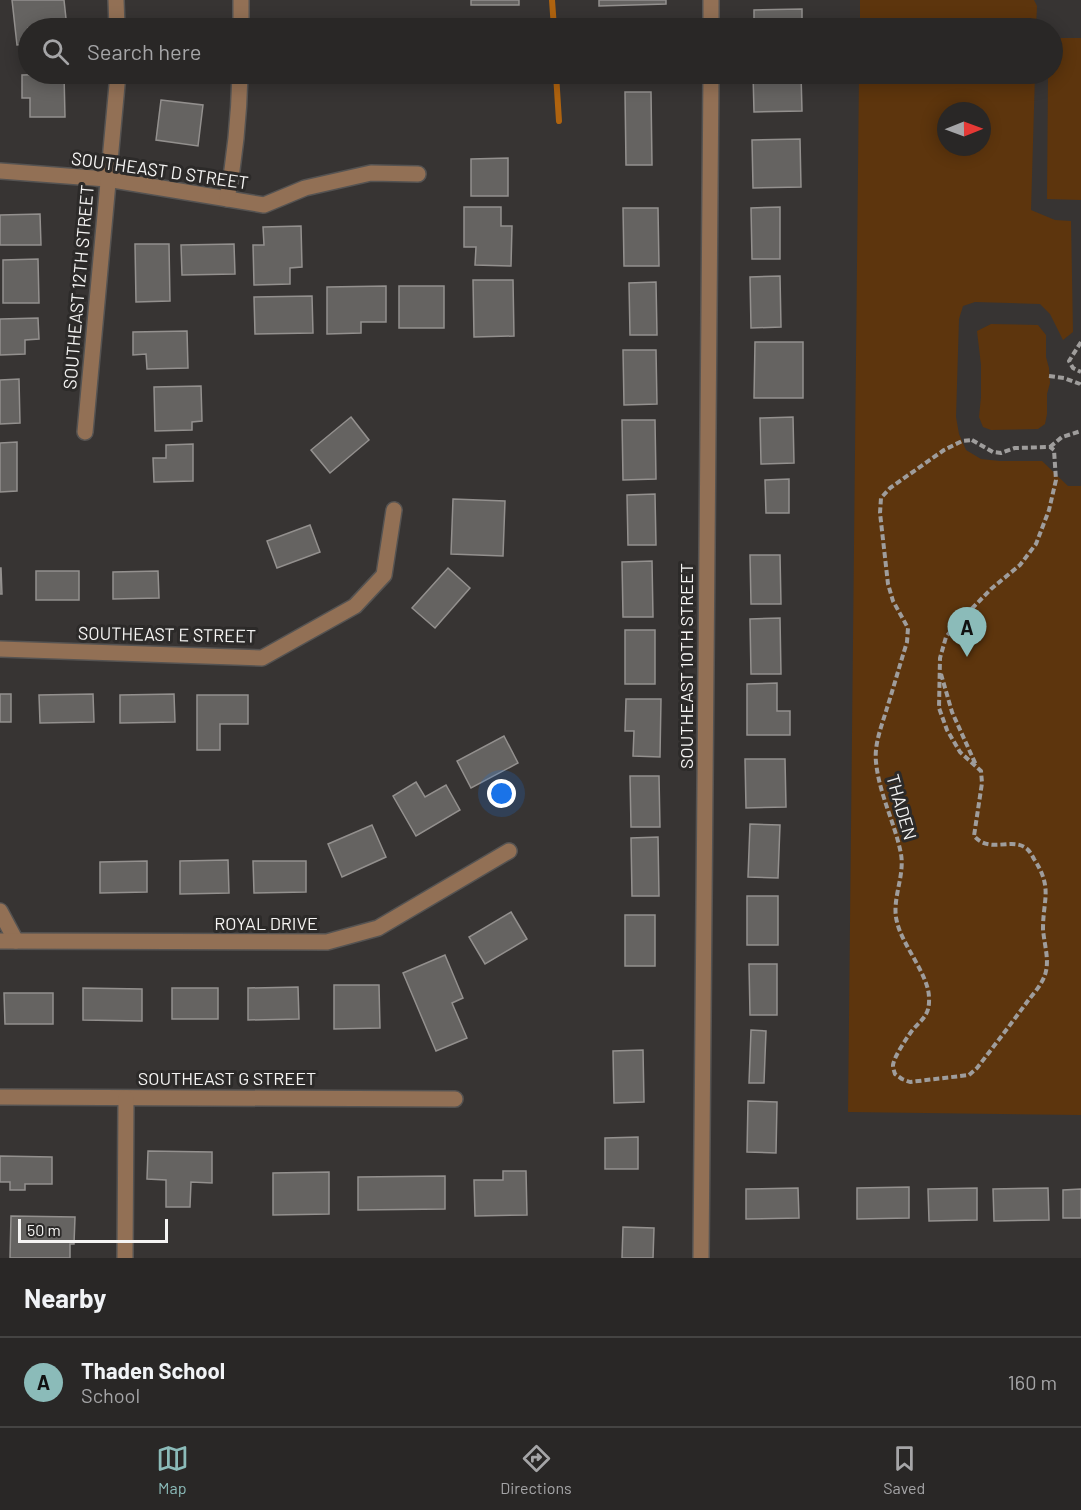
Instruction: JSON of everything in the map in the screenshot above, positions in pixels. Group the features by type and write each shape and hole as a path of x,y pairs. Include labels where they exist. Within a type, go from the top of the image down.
{"street":[{"path":"117,0 117,18"},
{"path":"241,0 241,18"},
{"path":"711,0 711,18"},
{"name":"SOUTHEAST 12TH STREET","path":"85,432 117,84"},
{"path":"226,199 240,103 240,84"},
{"name":"SOUTHEAST 10TH STREET","path":"701,1258 711,84"},
{"name":"SOUTHEAST D STREET","path":"0,171 107,178 264,205 305,188 371,173 418,174"},
{"name":"SOUTHEAST E STREET","path":"0,649 262,658 355,606 384,575 394,510"},
{"name":"ROYAL DRIVE","path":"0,941 327,942 378,928 509,851"},
{"path":"0,911 16,941"},
{"name":"SOUTHEAST G STREET","path":"0,1097 455,1099"},
{"path":"125,1258 126,1098"}],"path":[{"path":"1081,342 1069,361 1073,368 1081,372"},
{"path":"1049,376 1065,378 1081,386"},
{"path":"1050,447 1062,437 1081,430"},
{"name":"THADEN","path":"940,670 952,712 981,771 982,783 974,836 980,843 988,845 1019,845 1027,848 1041,871 1047,888 1043,930 1046,971 1022,1009 977,1068 969,1075 910,1082 895,1074 893,1065 911,1032 923,1020 930,996 897,924 895,908 902,857 880,786 875,759 878,736 907,642 908,628 893,601 888,584 880,513 881,498 906,476 944,450 962,441 972,441 993,452 1001,453 1015,448 1050,447 1055,454 1056,480 1049,510 1036,544 1020,565 991,589 946,637 940,658 939,708 947,730 960,752 978,768"}],"shaded area":[{"path":"860,0 1034,0 1037,6 1036,18 860,18"},
{"path":"1063,38 1081,38 1081,200 1047,199 1048,84 1063,84"},
{"path":"859,84 1035,84 1031,210 1055,220 1071,221 1073,332 1063,340 1050,314 1040,304 975,302 963,306 959,319 956,417 959,434 966,450 981,459 1042,461 1068,486 1081,486 1081,1115 848,1112"},
{"path":"991,324 1038,325 1046,335 1046,357 1050,383 1045,424 1038,429 991,430 983,427 979,417 981,365 977,331"}],"building":[{"path":"12,0 64,0 66,18 18,18 17,45"},
{"path":"471,0 519,0 519,5 471,5"},
{"path":"599,0 666,0 666,4 599,6"},
{"path":"802,9 802,18 754,18 754,10"},
{"path":"22,84 64,84 65,117 30,117 30,98 22,98"},
{"path":"753,84 801,84 802,111 754,112"},
{"path":"625,92 651,92 652,165 626,165"},
{"path":"161,100 203,105 198,146 156,140"},
{"path":"800,139 801,187 753,188 752,140"},
{"path":"508,158 508,196 471,196 471,159"},
{"path":"464,207 501,207 501,226 512,226 511,266 475,265 476,247 464,247"},
{"path":"780,207 780,259 752,259 751,208"},
{"path":"623,208 658,208 659,266 624,266"},
{"path":"40,214 41,245 0,245 0,215"},
{"path":"301,226 302,267 290,268 290,284 254,285 253,245 264,245 263,227"},
{"path":"135,244 169,244 170,301 136,302"},
{"path":"234,244 235,274 182,275 181,245"},
{"path":"38,259 39,303 3,303 3,260"},
{"path":"780,276 781,327 751,328 750,277"},
{"path":"473,280 513,280 514,336 474,337"},
{"path":"656,282 657,335 630,335 629,283"},
{"path":"386,286 386,322 361,322 361,333 327,334 327,287"},
{"path":"399,286 444,286 444,328 399,328"},
{"path":"312,296 313,333 255,334 254,297"},
{"path":"38,318 39,339 25,340 25,354 0,355 0,319"},
{"path":"187,331 188,368 147,369 146,354 133,355 133,332"},
{"path":"755,342 803,342 803,398 754,398"},
{"path":"623,350 656,350 657,404 624,405"},
{"path":"19,379 20,423 0,424 0,380"},
{"path":"201,386 202,421 192,422 192,430 155,431 154,387"},
{"path":"351,417 369,440 330,473 311,450"},
{"path":"793,417 794,463 761,464 760,418"},
{"path":"622,420 655,420 656,479 623,480"},
{"path":"17,442 17,491 0,492 0,443"},
{"path":"193,444 193,481 154,482 153,458 166,458 166,445"},
{"path":"789,479 789,513 766,513 765,480"},
{"path":"655,494 656,545 628,545 627,495"},
{"path":"453,499 505,501 503,556 451,554"},
{"path":"310,525 320,552 277,568 267,541"},
{"path":"750,555 780,555 781,604 751,604"},
{"path":"652,561 653,617 623,617 622,562"},
{"path":"1,568 2,594 0,594"},
{"path":"448,568 470,588 435,628 412,608"},
{"path":"36,571 79,571 79,600 36,600"},
{"path":"158,571 159,598 113,599 113,572"},
{"path":"780,618 781,674 751,674 750,619"},
{"path":"625,630 655,630 655,684 625,684"},
{"path":"777,683 777,711 790,711 790,735 747,735 747,684"},
{"path":"0,694 11,694 11,722 0,722"},
{"path":"93,694 94,722 40,723 39,695"},
{"path":"174,694 175,722 120,723 120,695"},
{"path":"197,695 248,695 248,724 220,724 220,750 197,750"},
{"path":"626,699 661,699 660,757 633,756 634,731 625,731"},
{"path":"504,736 518,763 471,788 457,761"},
{"path":"745,759 785,759 786,807 746,808"},
{"path":"630,776 659,776 660,827 631,827"},
{"path":"416,782 425,797 446,785 460,810 416,836 393,796"},
{"path":"750,824 780,825 778,878 748,877"},
{"path":"372,825 386,857 342,877 328,844"},
{"path":"658,837 659,896 632,896 631,838"},
{"path":"228,860 229,893 180,894 180,861"},
{"path":"147,861 147,892 100,893 100,862"},
{"path":"253,861 306,861 306,892 254,893"},
{"path":"747,896 778,896 778,945 747,945"},
{"path":"511,912 527,939 485,964 469,937"},
{"path":"625,915 655,915 655,966 625,966"},
{"path":"445,955 463,998 452,1003 467,1038 436,1051 403,973"},
{"path":"749,964 777,964 777,1015 750,1015"},
{"path":"334,985 379,985 380,1028 334,1029"},
{"path":"298,987 299,1019 248,1020 248,988"},
{"path":"83,988 142,989 142,1021 83,1020"},
{"path":"172,988 218,988 218,1019 172,1019"},
{"path":"4,993 53,993 53,1024 5,1024"},
{"path":"751,1030 766,1031 764,1083 749,1083"},
{"path":"643,1050 644,1102 614,1103 613,1051"},
{"path":"748,1101 777,1102 776,1153 747,1152"},
{"path":"638,1137 638,1169 605,1169 605,1138"},
{"path":"148,1151 212,1152 212,1183 191,1182 190,1207 166,1207 166,1180 147,1179"},
{"path":"0,1156 52,1157 52,1184 25,1184 25,1190 10,1190 10,1182 0,1182"},
{"path":"503,1171 526,1171 527,1215 475,1216 474,1180 503,1180"},
{"path":"329,1172 329,1214 273,1215 273,1173"},
{"path":"445,1176 445,1209 358,1210 358,1177"},
{"path":"909,1187 909,1218 857,1219 857,1188"},
{"path":"798,1188 799,1218 746,1219 746,1189"},
{"path":"977,1188 977,1220 929,1221 928,1189"},
{"path":"1048,1188 1049,1220 994,1221 993,1189"},
{"path":"1081,1189 1081,1218 1063,1218 1063,1190"},
{"path":"11,1216 75,1217 74,1244 70,1244 70,1258 10,1258"},
{"path":"623,1227 654,1228 653,1258 622,1258"}],"waterway":[{"path":"552,0 553,18"},
{"path":"557,84 559,121"}],"place":[{"name":"Thaden School","path":"967,657"}]}
